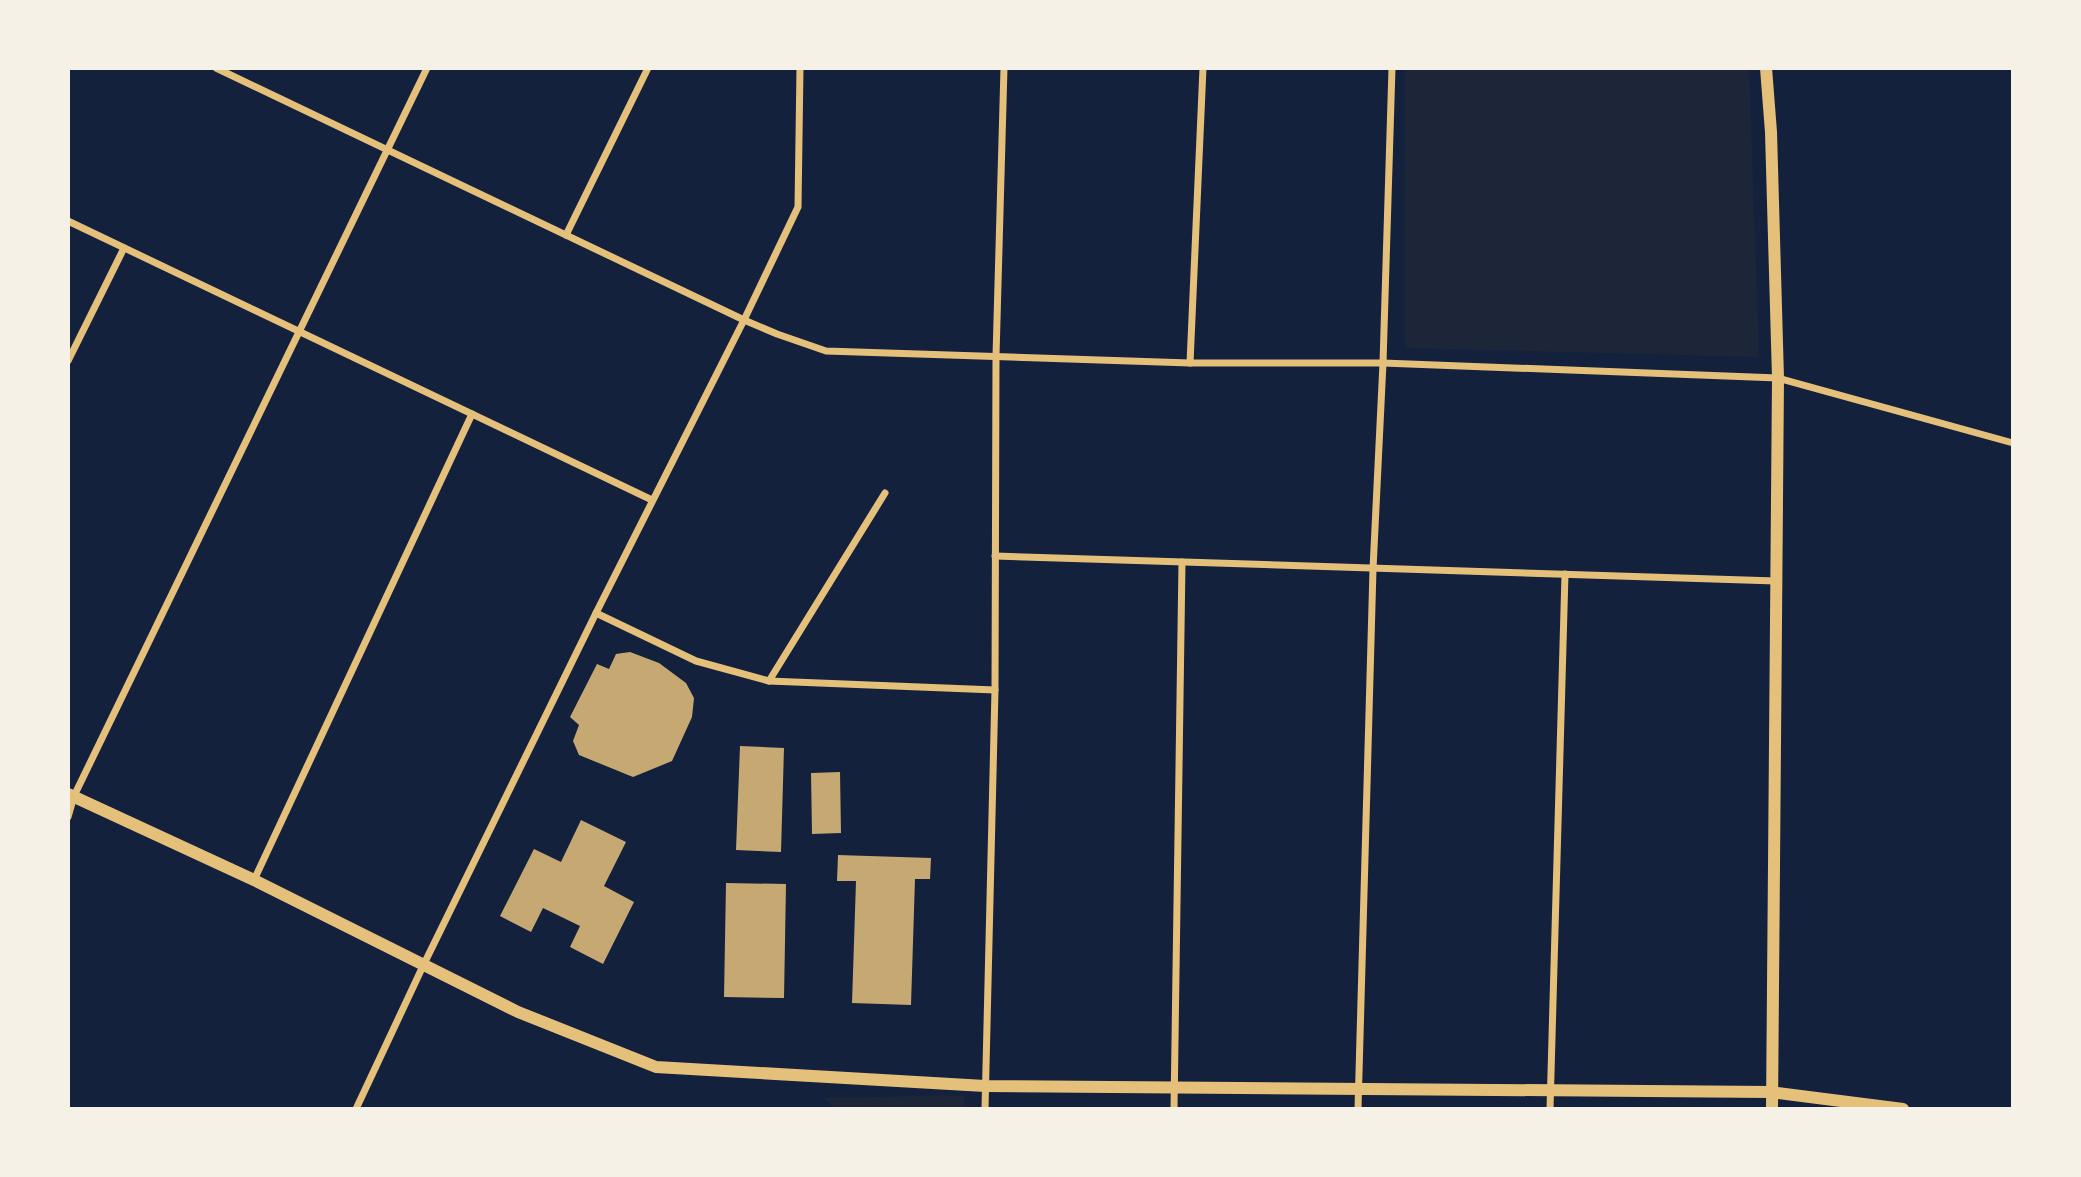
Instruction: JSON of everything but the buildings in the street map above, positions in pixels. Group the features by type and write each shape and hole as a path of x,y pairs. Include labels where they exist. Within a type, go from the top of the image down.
{"street":[{"path":"216,68 744,320 826,351 1189,363 1383,363 1778,378 2013,443"},
{"path":"68,817 71,795 427,68"},
{"path":"566,235 648,68"},
{"path":"356,1109 423,966 798,207 800,68"},
{"path":"985,1109 995,690 996,356 1003,68"},
{"path":"1189,363 1203,68"},
{"path":"1358,1109 1373,569 1383,363 1392,68"},
{"path":"1766,68 1771,132 1778,378 1770,1092 1772,1109"},
{"path":"68,221 652,500"},
{"path":"68,361 124,248"},
{"path":"254,880 472,414"},
{"path":"769,681 885,493"},
{"path":"995,556 1776,581"},
{"path":"1174,1109 1182,562"},
{"path":"1550,1109 1564,575"},
{"path":"596,613 696,661 769,681 995,690"},
{"path":"71,795 254,880 518,1012 656,1067 985,1086 1770,1092 1903,1109"}],"shaded area":[{"path":"1405,68 1749,68 1759,357 1405,348"},
{"path":"964,1095 965,1109 836,1109 824,1098"}]}
